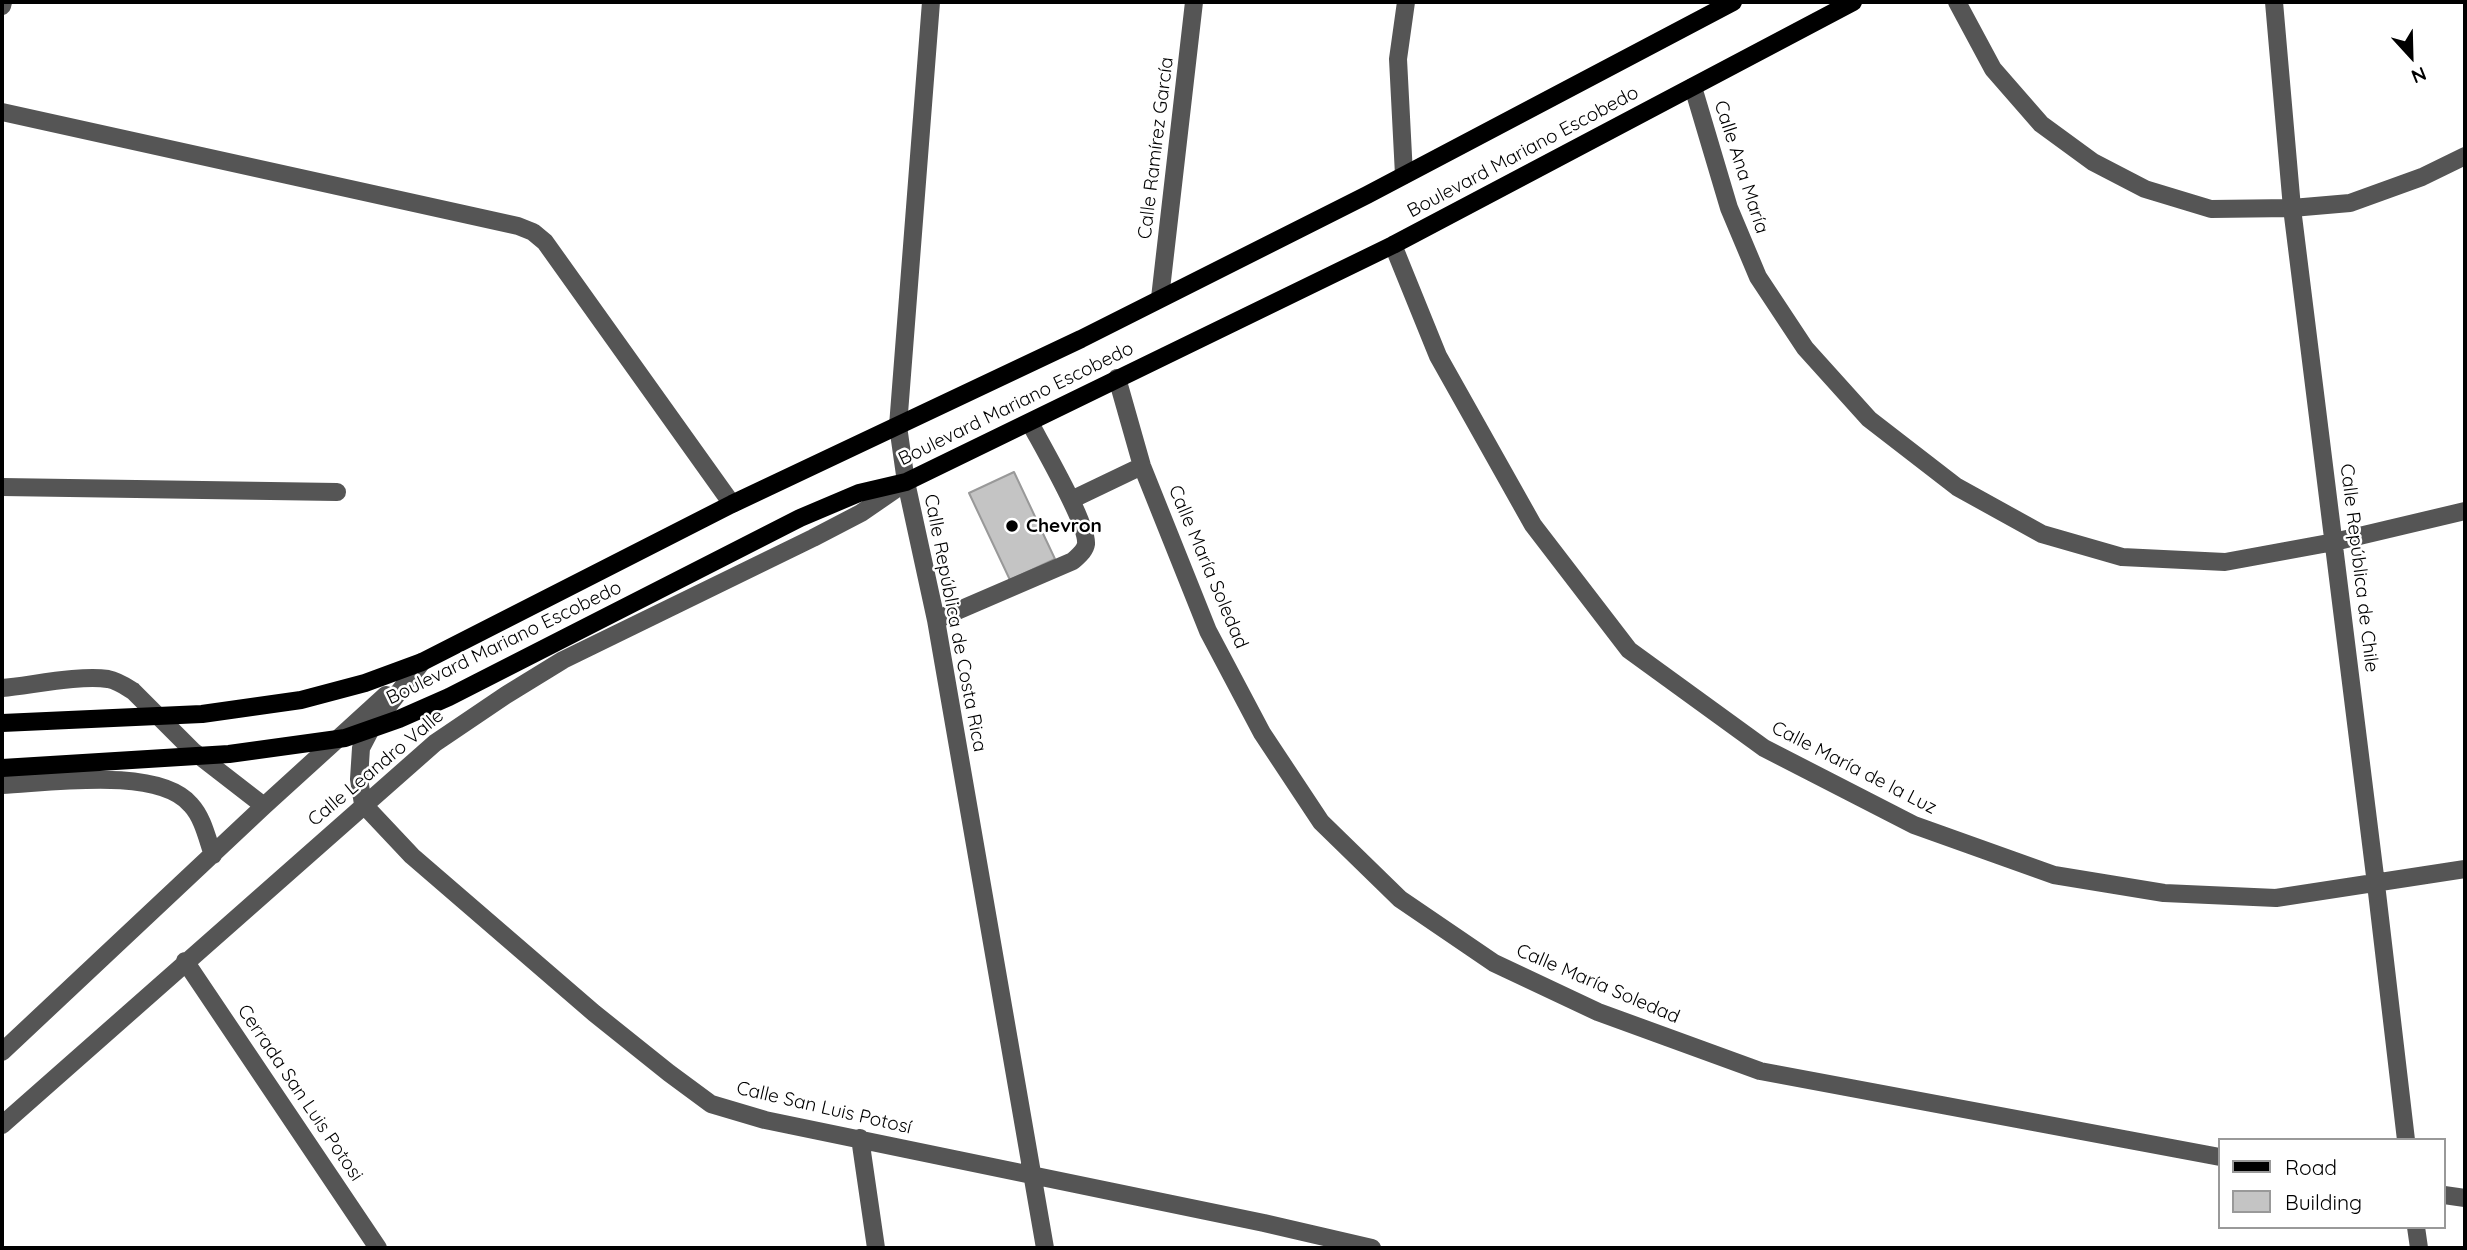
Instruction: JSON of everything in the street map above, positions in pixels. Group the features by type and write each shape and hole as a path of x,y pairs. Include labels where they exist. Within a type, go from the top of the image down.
{"main road":[{"name":"Boulevard Mariano Escobedo","path":"2,723 202,714 301,700 365,683 422,662 732,504 1081,340 1734,2"},
{"name":"Boulevard Mariano Escobedo","path":"2,768 229,754 345,738 399,719 449,697 800,519 859,493 906,482 1393,245 1853,2"}],"street":[{"name":"Calle República de Costa Rica","path":"932,2 898,426 906,482 936,620 1045,1248"},
{"name":"Calle Ramírez García","path":"1160,298 1194,2"},
{"path":"1404,175 1398,59 1406,2"},
{"path":"1957,2 1993,69 2041,124 2093,163 2145,189 2211,209 2292,208 2350,203 2422,177 2465,156"},
{"name":"Calle República de Chile","path":"2274,2 2292,208 2406,1138"},
{"name":"Calle Ana María","path":"1693,87 1729,208 1758,277 1805,348 1869,419 1957,487 2042,534 2122,557 2225,562 2334,542 2465,511"},
{"path":"2,112 517,226 533,232 545,242 732,504"},
{"name":"Calle María de la Luz","path":"1393,245 1438,356 1533,525 1629,650 1764,748 1914,825 2054,875 2164,893 2276,898 2465,869"},
{"name":"Calle María Soledad","path":"1117,378 1142,466 1208,631 1262,733 1321,822 1400,899 1494,963 1598,1012 1760,1071 2218,1157"},
{"path":"936,620 1073,561 1082,553 1086,543 1071,500 1030,423"},
{"path":"1071,500 1142,466"},
{"name":"Calle Leandro Valle","path":"2,1125 435,743 563,660 813,538 861,513 906,482"},
{"path":"2,487 337,492"},
{"path":"363,804 359,779 361,748 372,727 422,662"},
{"path":"2,1052 422,662"},
{"path":"2,688 91,679 110,679 122,684 133,691 193,751 264,806"},
{"path":"2,785 141,781 164,786 192,805 213,855"},
{"name":"Calle San Luis Potosí","path":"363,804 412,856 594,1013 711,1104 765,1120 1372,1248"},
{"name":"Cerrada San Luis Potosi","path":"185,961 378,1248"},
{"path":"860,1139 876,1248"},
{"path":"2446,1195 2465,1198"},
{"path":"2416,1229 2418,1248"}],"building":[{"name":"Chevron","path":"1014,472 1055,559 1010,580 969,493"}],"place":[{"name":"Chevron","path":"1012,526"}]}
